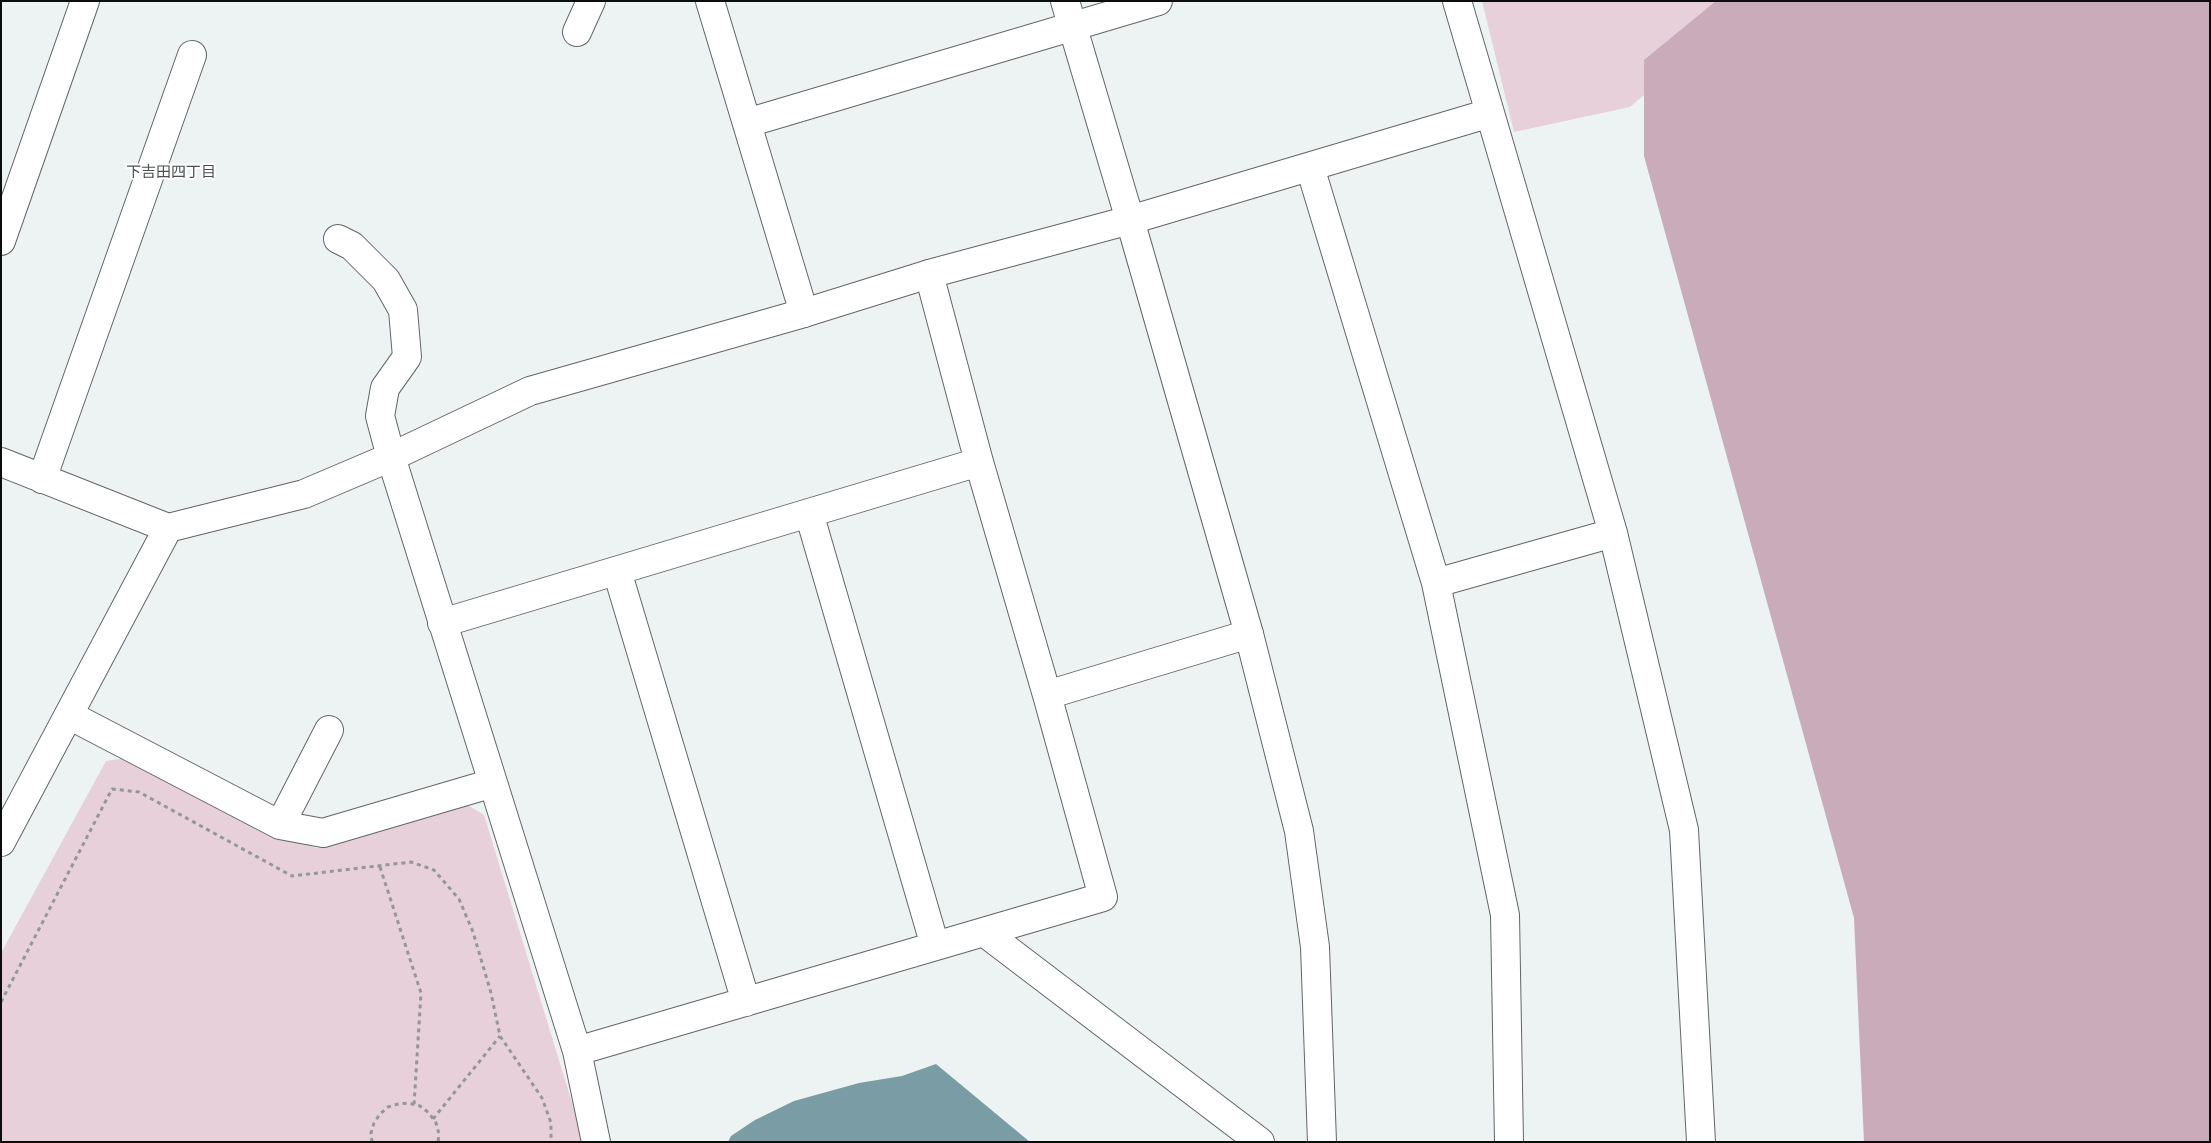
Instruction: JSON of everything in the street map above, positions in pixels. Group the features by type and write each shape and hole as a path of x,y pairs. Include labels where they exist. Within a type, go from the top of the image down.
{"street":[{"path":"1,241 85,1"},
{"path":"577,32 591,1"},
{"path":"710,1 804,313"},
{"path":"1065,1 1130,220 1248,634 1299,831 1315,947 1322,1142"},
{"path":"747,123 1158,1"},
{"path":"1457,1 1613,533 1684,830 1701,1142"},
{"path":"42,479 192,55"},
{"path":"1,462 168,528 304,494 391,457 530,391 804,313 929,274 1130,220 1490,113"},
{"path":"1310,167 1436,583 1505,915 1509,1142"},
{"path":"338,239 352,246 386,280 403,310 408,357 385,388 380,416 442,623 577,1051 596,1142"},
{"path":"577,1051 1103,897 1047,695 979,462 929,274"},
{"path":"442,623 979,462"},
{"path":"809,513 935,946"},
{"path":"1,842 168,528"},
{"path":"1436,583 1613,533"},
{"path":"617,570 746,1002"},
{"path":"1047,695 1248,634"},
{"path":"69,715 280,825 323,832 493,783"},
{"path":"280,825 328,730"},
{"path":"984,932 1260,1142"}],"path":[{"path":"1,1002 112,789 139,792 292,876 411,862 434,870 459,899 481,958 500,1036 542,1098 551,1123 551,1142"},
{"path":"380,867 421,992 414,1105"},
{"path":"433,1119 500,1036"},
{"path":"372,1142 371,1133 374,1123 380,1114 398,1104 414,1105 429,1113 439,1134 438,1142"}],"shaded area":[{"path":"1482,1 1754,1 1630,107 1514,132"},
{"path":"1716,1 2210,1 2210,1142 1864,1142 1854,918 1644,156 1644,60"},
{"path":"126,758 268,835 317,848 466,804 484,815 584,1142 1,1142 1,953 106,761"}],"water":[{"path":"936,1064 1030,1142 728,1142 731,1136 755,1120 794,1101 859,1083 902,1076"}],"district":[{"name":"下吉田四丁目","path":"171,174"}]}
